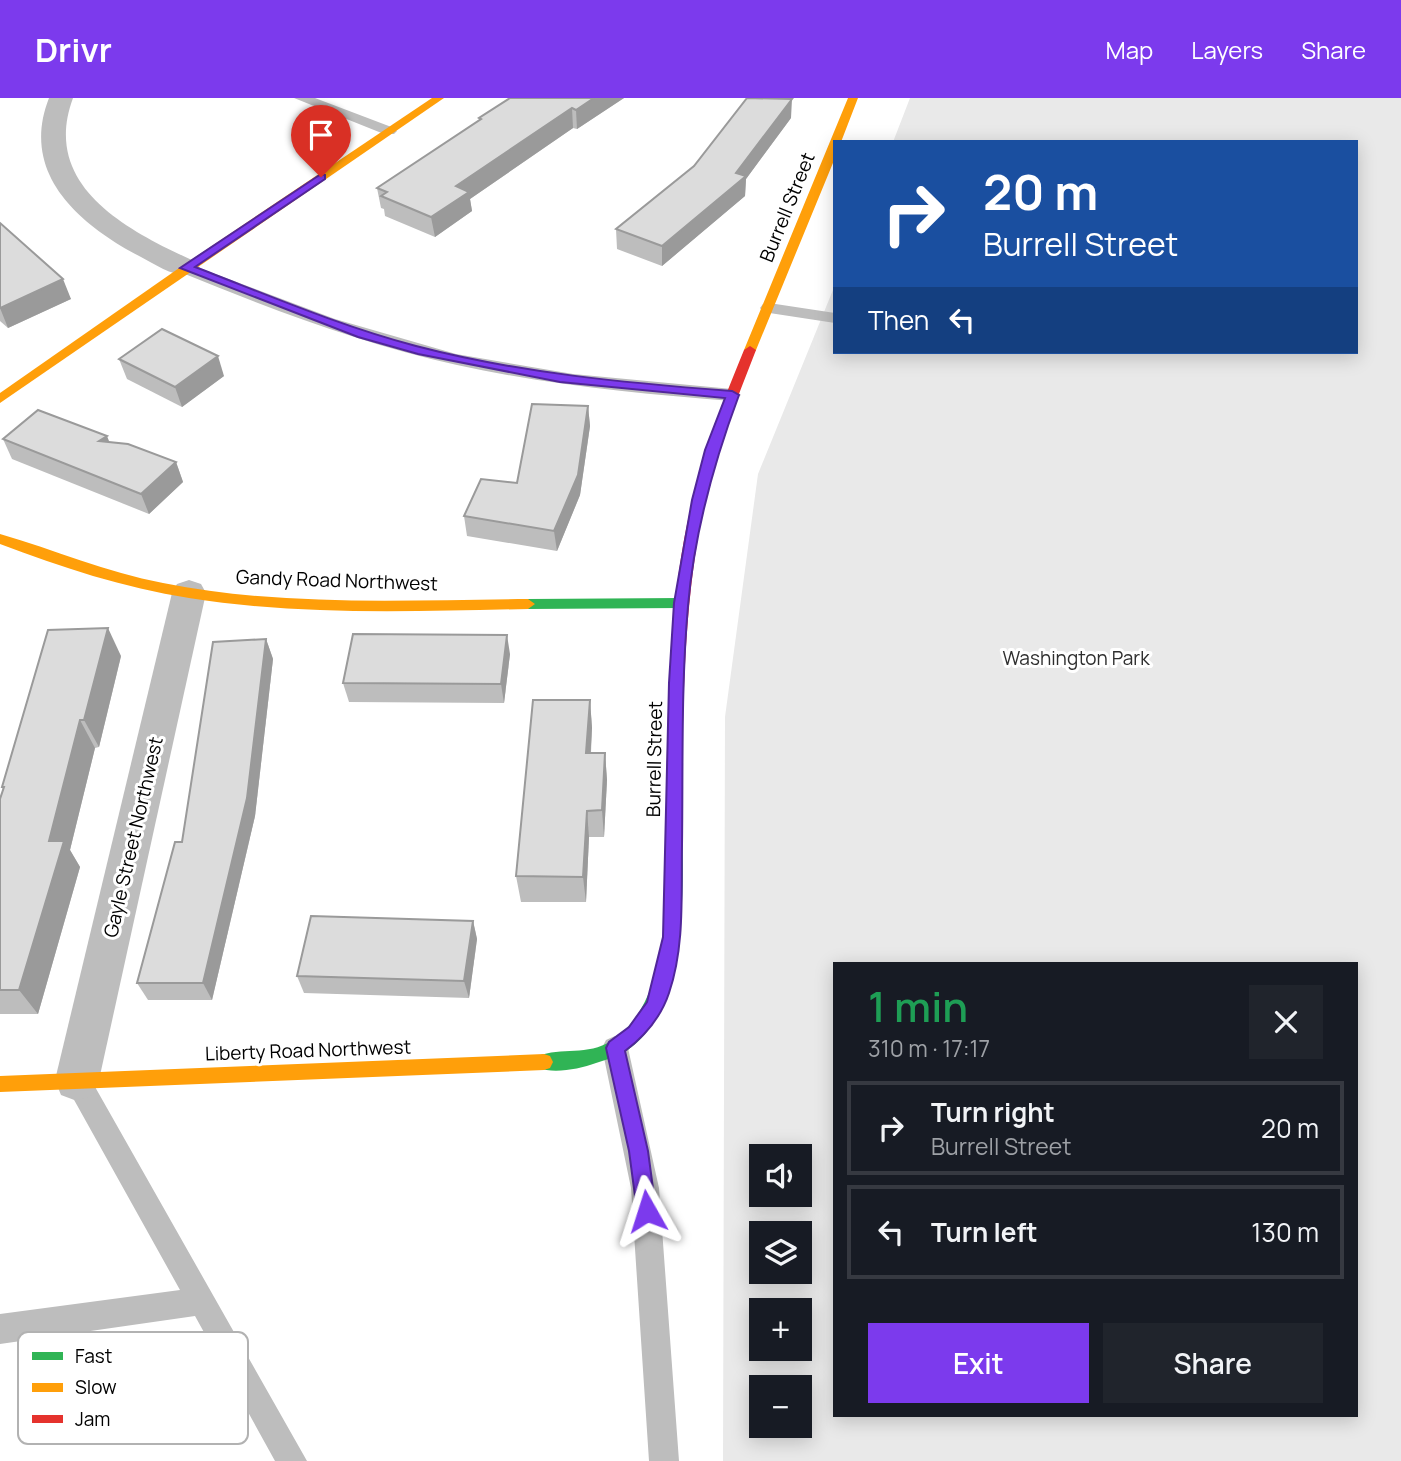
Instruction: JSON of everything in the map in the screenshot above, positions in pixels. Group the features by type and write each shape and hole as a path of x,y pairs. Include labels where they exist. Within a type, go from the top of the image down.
{"street":[{"path":"61,98 53,125 54,150 62,175 80,201 106,225 140,247 186,268"},
{"path":"0,399 186,268 439,98"},
{"name":"Burrell Street","path":"836,140 853,98"},
{"name":"Burrell Street","path":"615,1048 635,1032 654,1007 661,991 672,937 676,683 681,603 699,500 712,450 732,395 833,148"},
{"name":"Gandy Road Northwest","path":"0,539 53,559 189,593 262,600 360,605 681,603"},
{"name":"Gayle Street Northwest","path":"77,1080 189,593"},
{"name":"Liberty Road Northwest","path":"0,1084 583,1060 615,1048"}],"lane":[{"path":"301,98 389,131"},
{"path":"186,268 362,334 418,350 560,378 635,388 732,395"},
{"path":"769,308 833,318"},
{"path":"615,1048 645,1188 664,1461"},
{"path":"77,1080 219,1332"},
{"path":"0,1329 201,1301"},
{"path":"248,1384 292,1461"}],"green space":[{"name":"Washington Park","path":"910,98 1401,98 1401,1461 723,1461 725,717 758,474 833,290 833,354 1358,354 1358,140 894,140"}],"building":[{"path":"510,98 594,98 576,110 572,108 456,186 469,192 431,217 381,196 387,192 377,188"},
{"path":"747,98 792,99 736,173 746,176 662,246 616,229 694,166"},
{"path":"0,223 63,279 0,308"},
{"path":"162,329 218,356 175,387 119,359"},
{"path":"532,404 588,406 578,475 554,531 464,516 481,479 517,483"},
{"path":"38,410 107,436 99,441 128,444 176,462 141,494 3,439"},
{"path":"108,628 84,720 80,720 49,841 64,841 19,990 0,990 0,799 48,630"},
{"path":"353,634 507,635 501,684 343,683"},
{"path":"266,639 247,798 203,983 137,983 175,842 182,842 213,642"},
{"path":"533,700 590,700 586,753 605,753 602,810 587,811 583,877 516,876"},
{"path":"311,916 473,921 464,981 297,976"}],"traffic: fast":[{"path":"528,604 681,603"},
{"path":"544,1062 581,1060 616,1048 641,1025 658,994 668,958 673,918 674,808"}],"traffic: slow":[{"path":"0,399 186,268 439,98"},
{"path":"837,140 853,98"},
{"path":"750,350 833,149"},
{"path":"0,539 117,578 165,589 231,599 358,606 528,604"},
{"path":"0,1084 544,1062"}],"traffic: jam":[{"path":"674,808 678,667 687,562 710,459 750,350"}],"route":[{"path":"321,177 186,268 253,296 362,334 418,350 487,366 560,378 635,388 732,395 712,450 699,500 681,603 676,683 672,937 661,991 654,1007 635,1032 615,1048 638,1151 647,1211"}]}
